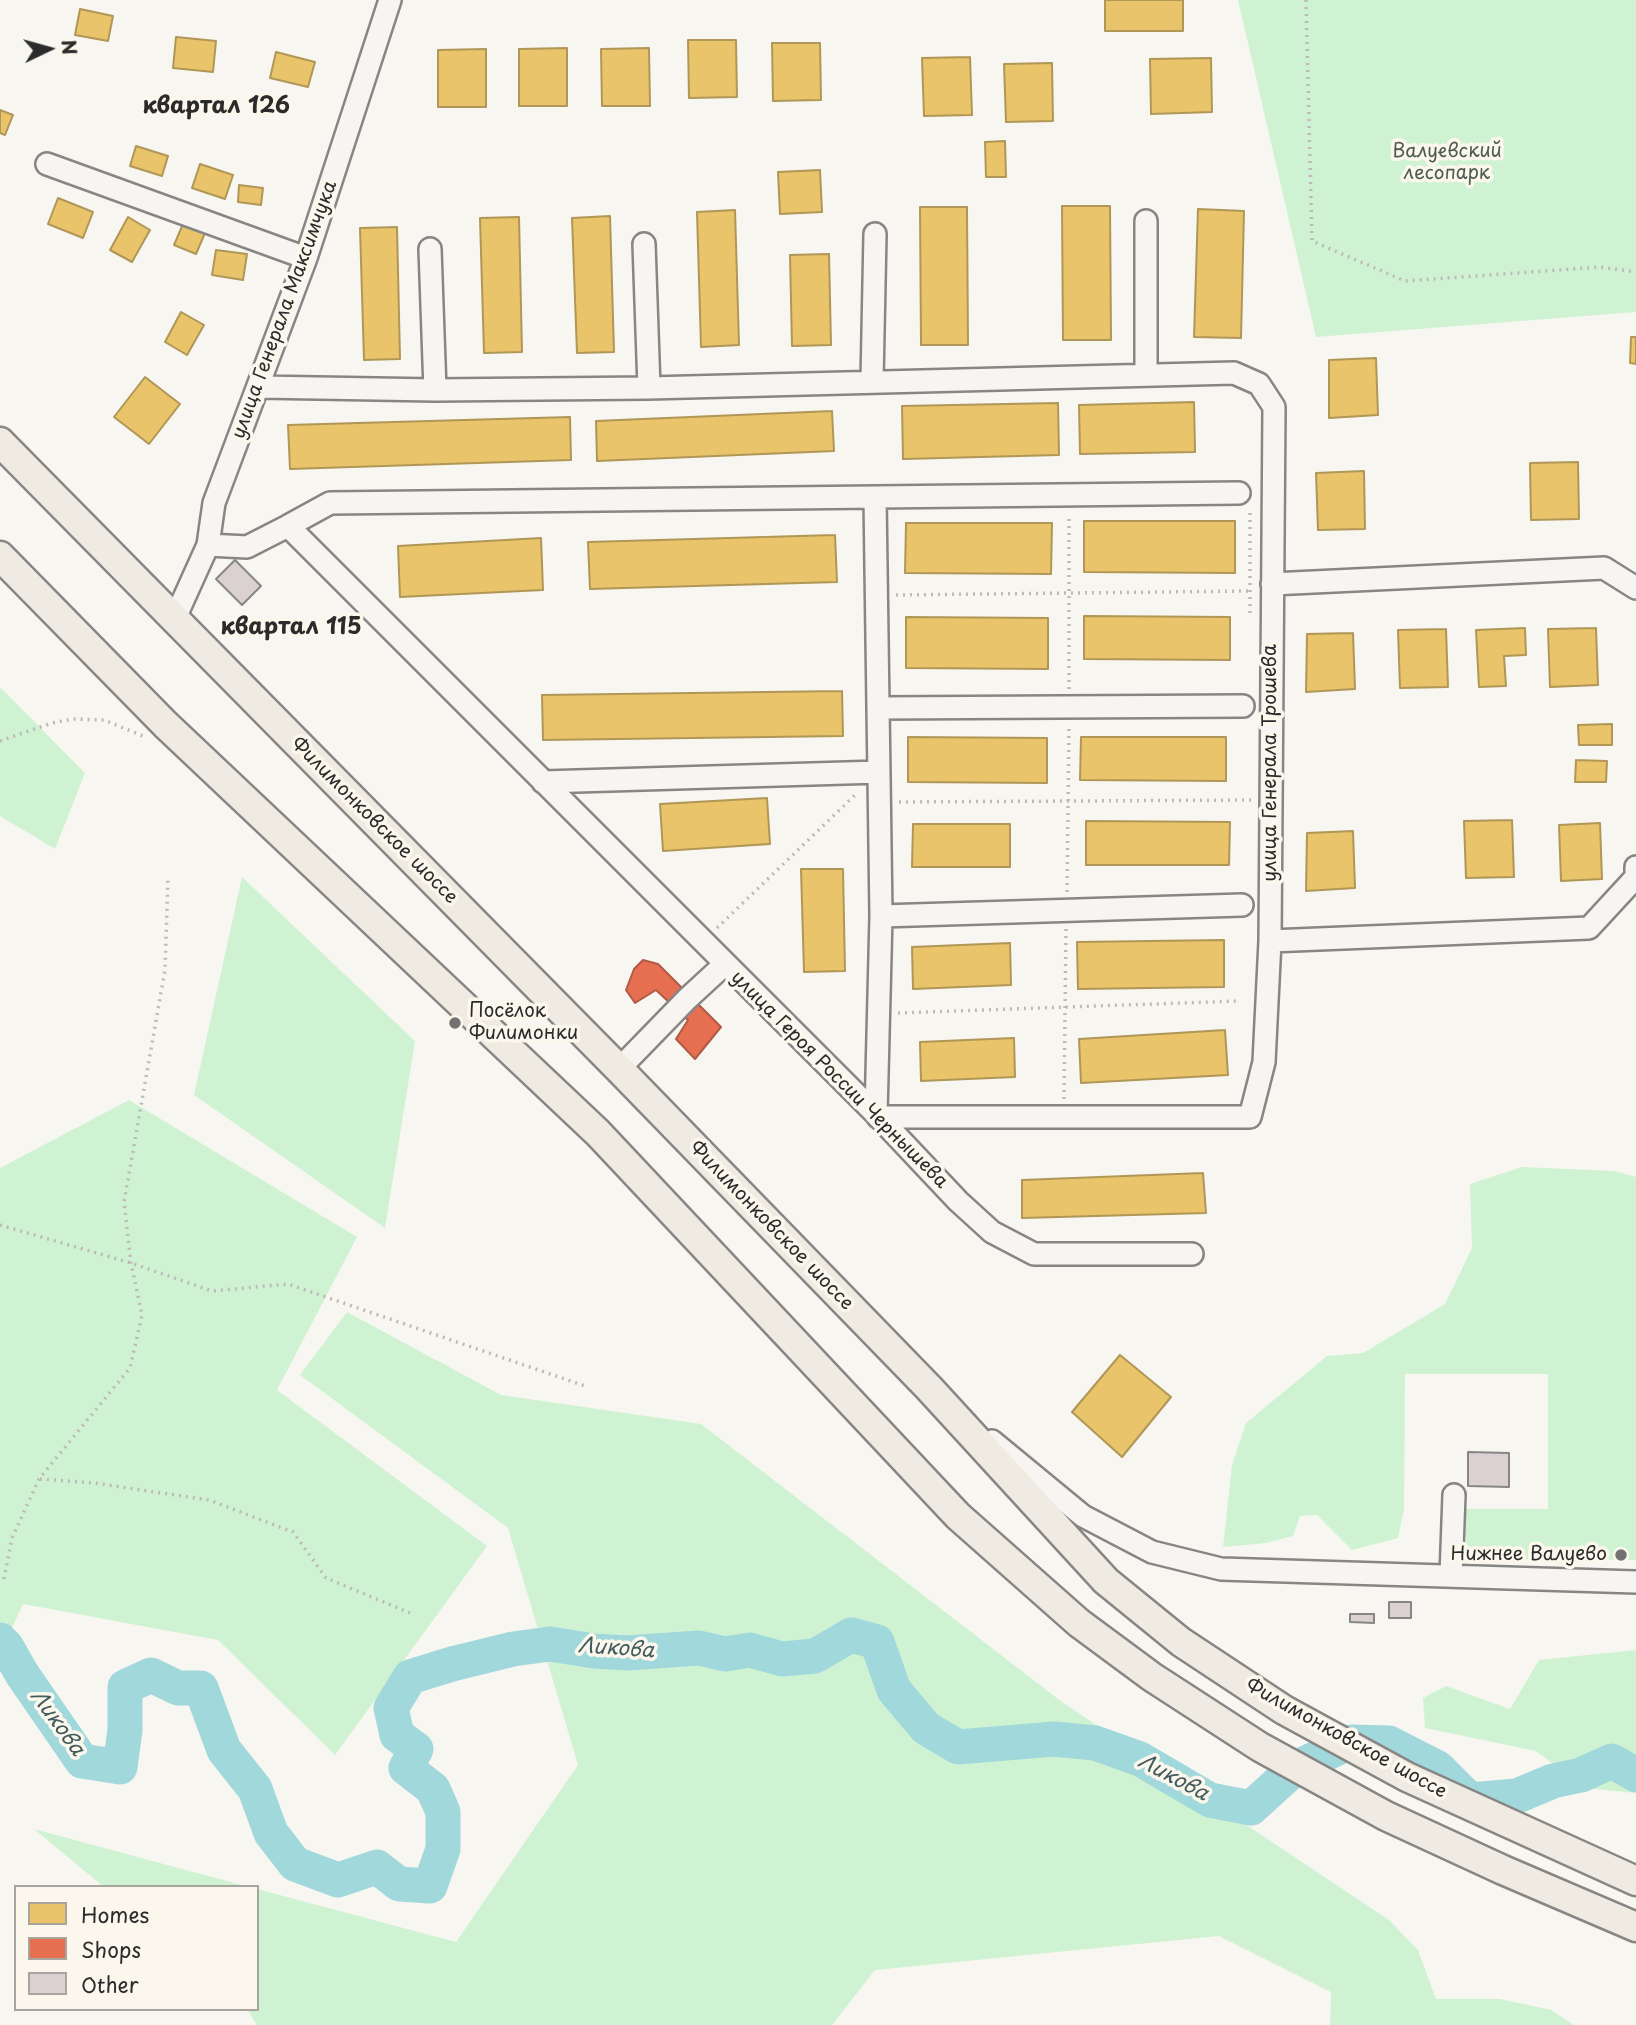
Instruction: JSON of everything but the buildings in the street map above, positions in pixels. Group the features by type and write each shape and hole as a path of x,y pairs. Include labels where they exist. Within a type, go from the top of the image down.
{"main road":[{"name":"Филимонковское шоссе","path":"0,442 619,1069 929,1388 1106,1581 1181,1642 1284,1710 1407,1777 1636,1881"},
{"path":"0,556 166,725 598,1133 958,1516 1079,1623 1152,1677 1260,1747 1386,1816 1636,1927"}],"street":[{"name":"улица Генерала Максимчука","path":"175,618 208,545 214,503 306,258 390,0"},
{"path":"47,164 306,258"},
{"path":"259,387 435,390 649,388 1146,375 1146,221"},
{"path":"872,381 874,234"},
{"path":"644,244 649,388"},
{"path":"430,249 435,390"},
{"name":"улица Генерала Трошева","path":"1063,1117 1250,1117 1264,1062 1270,942 1274,407 1259,384 1234,373 1146,375"},
{"path":"208,545 247,547 330,503 1239,493"},
{"path":"875,498 881,916 877,1116 1063,1117"},
{"name":"улица Героя России Чернышева","path":"288,526 877,1116 958,1202 992,1232 1034,1254 1192,1254"},
{"path":"1272,584 1604,568 1636,588"},
{"path":"878,708 1243,706"},
{"path":"543,782 879,772"},
{"path":"1270,942 1589,929 1636,877 1636,867"},
{"path":"881,916 1242,905"},
{"path":"619,1069 725,964"},
{"path":"929,1388 1083,1516 1152,1552 1221,1569 1636,1582"},
{"path":"1451,1576 1454,1495"}],"path":[{"path":"1306,0 1312,241 1405,281 1600,267 1636,272"},
{"path":"1063,1117 1069,496"},
{"path":"876,595 1250,591"},
{"path":"0,741 52,723 73,719 104,720 144,736"},
{"path":"702,942 879,772"},
{"path":"879,802 1251,800"},
{"path":"4,1579 12,1538 39,1479 130,1368 142,1315 131,1263 124,1202 165,970 168,877"},
{"path":"878,1014 1240,1001"},
{"path":"0,1225 131,1263 212,1291 288,1283 588,1387"},
{"path":"39,1479 94,1483 209,1500 293,1532 326,1578 410,1613"}],"green space":[{"name":"Валуевский лесопарк","path":"1238,0 1636,0 1636,312 1316,337"},
{"path":"0,687 85,773 55,849 0,816"},
{"path":"242,877 415,1041 385,1228 194,1095"},
{"path":"129,1100 357,1237 277,1390 487,1546 335,1755 218,1640 23,1604 0,1654 0,1168"},
{"path":"1522,1167 1615,1171 1636,1177 1636,1560 1467,1559 1465,1509 1548,1509 1548,1374 1405,1374 1404,1509 1398,1538 1352,1550 1317,1515 1300,1516 1293,1536 1266,1543 1223,1547 1232,1465 1246,1423 1327,1356 1363,1353 1445,1304 1472,1248 1470,1184"},
{"path":"347,1312 501,1395 701,1424 1062,1702 1389,1920 1418,1950 1436,1999 1500,1999 1551,2010 1574,2025 1330,2025 1331,1992 1219,1936 875,1970 832,2025 257,2025 248,2011 259,2011 259,1890 456,1942 578,1765 508,1528 300,1375"},
{"path":"1636,1650 1636,1793 1584,1788 1536,1751 1425,1728 1423,1698 1446,1686 1510,1709 1539,1660"},
{"path":"34,1829 242,1885 102,1885"}],"waterway":[{"name":"Ликова","path":"0,1640 82,1761 120,1767 125,1730 125,1687 151,1675 178,1688 201,1688 224,1750 255,1789 271,1833 295,1864 338,1880 377,1867 399,1884 430,1886 443,1849 443,1812 433,1789 406,1768 416,1749 397,1735 391,1708 410,1677 513,1649 550,1644 627,1653 699,1648 725,1654 750,1650 782,1659 815,1656 851,1635 877,1642 894,1690 926,1728 958,1747 1054,1739 1095,1743 1140,1759 1210,1800 1251,1808 1295,1768 1351,1742 1389,1743 1438,1768 1470,1800 1517,1796 1553,1781 1581,1775 1612,1761 1636,1775"}],"place":[{"name":"Посёлок Филимонки","path":"455,1023"},
{"name":"Нижнее Валуево","path":"1621,1555"}],"district":[{"name":"квартал 126","path":"216,107"},
{"name":"квартал 115","path":"291,628"}]}
